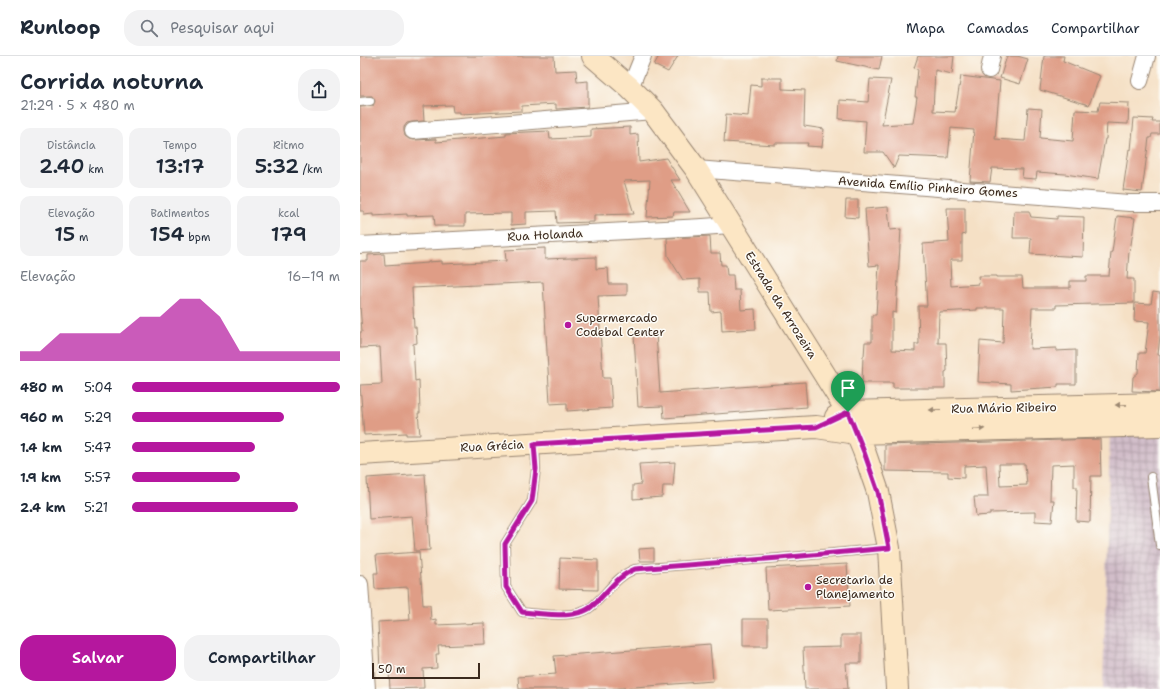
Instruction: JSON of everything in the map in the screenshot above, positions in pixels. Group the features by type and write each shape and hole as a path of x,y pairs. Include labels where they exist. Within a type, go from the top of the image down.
{"main road":[{"name":"Estrada da Arrozeira","path":"593,56 630,88 653,111 696,169 848,412 878,492 889,548 897,689"},
{"name":"Rua Mário Ribeiro","path":"848,412 1160,404"},
{"name":"Rua Grécia","path":"816,427 848,412"},
{"name":"Rua Mário Ribeiro","path":"856,433 1160,425"},
{"name":"Rua Grécia","path":"360,454 816,427 856,433"}],"street":[{"path":"630,88 643,56"},
{"path":"1140,81 1147,56"},
{"path":"413,131 653,111"},
{"name":"Avenida Emílio Pinheiro Gomes","path":"696,169 1129,203 1160,203"},
{"name":"Rua Holanda","path":"360,245 730,225"},
{"path":"360,584 367,689"}],"lane":[{"path":"360,102 370,101"},
{"path":"534,444 536,469 532,501 505,544 506,587 522,612 555,615 581,612 590,608 624,573 635,569 889,548"},
{"path":"1151,477 1160,545"}],"shaded area":[{"path":"1110,432 1160,432 1160,689 1103,689"}],"building":[{"path":"360,56 554,56 555,71 576,70 577,82 588,81 588,107 556,109 556,104 522,106 522,111 460,114 460,112 453,112 452,105 423,106 424,121 407,123 404,127 405,136 413,140 436,139 436,142 506,136 506,133 549,131 550,139 591,137 591,129 630,127 630,135 638,134 639,162 666,158 680,180 671,180 690,212 674,212 673,216 647,217 650,180 624,181 634,214 594,215 594,222 557,223 556,211 526,212 526,224 511,225 511,213 465,214 465,226 435,226 434,215 364,215 364,211 360,211 360,107 373,106 375,101 372,96 360,96"},
{"path":"659,56 678,56 668,72 654,65"},
{"path":"838,56 882,56 879,70 837,61"},
{"path":"918,56 954,56 952,74 935,70 933,111 955,112 961,76 1000,81 995,139 1025,141 1028,108 1042,109 1040,138 1073,141 1075,110 1098,111 1100,102 1129,103 1128,124 1107,123 1106,139 1098,179 1065,174 1037,172 1036,179 1022,178 1023,169 992,168 990,182 970,181 974,130 951,128 948,158 899,156 894,168 883,152 864,152 866,121 839,119 840,100 868,102 870,79 891,80 882,125 913,123 917,97 915,97 918,69 914,68"},
{"path":"1007,56 1017,56 1028,59 1020,84 1000,78"},
{"path":"1044,56 1064,56 1063,61 1100,76 1089,105 1040,90"},
{"path":"761,78 782,78 782,89 805,90 804,126 824,129 822,147 807,146 808,143 775,143 775,145 724,142 726,114 748,116 751,85 761,86"},
{"path":"1134,118 1153,119 1152,122 1160,122 1160,134 1152,134 1151,138 1149,138 1142,192 1123,190 1129,149 1131,150"},
{"path":"846,200 858,200 858,218 845,217"},
{"path":"888,207 890,230 901,229 896,313 892,312 892,350 915,351 915,344 919,344 918,306 927,306 923,244 949,242 947,208 965,208 965,234 962,235 962,260 950,260 951,286 979,284 978,276 996,276 1022,277 1023,288 1070,288 1070,281 1086,281 1086,276 1109,276 1117,216 1135,218 1129,251 1127,279 1134,279 1134,303 1056,305 1056,308 1032,308 1030,349 1056,348 1056,351 1076,350 1076,384 1058,384 1058,387 1011,390 1011,384 978,382 980,341 1003,343 1004,308 977,308 977,310 939,312 938,343 946,343 947,371 945,372 945,388 893,388 893,383 862,383 865,342 872,342 872,315 876,315 879,265 869,266 865,209"},
{"path":"1014,211 1029,211 1031,217 1057,219 1057,216 1084,217 1083,257 1030,254 1031,238 1013,238"},
{"path":"710,236 711,253 720,253 721,265 726,265 727,275 733,275 734,290 740,290 741,310 755,309 756,329 722,331 721,311 711,312 710,292 700,292 700,279 683,280 668,256 667,238"},
{"path":"545,248 545,259 596,257 596,269 608,268 609,284 627,284 627,295 598,296 603,378 610,378 612,408 567,411 567,403 550,404 543,282 412,288 414,327 416,327 417,343 413,344 415,381 419,380 420,413 418,413 420,435 406,435 406,433 364,435 360,385 382,384 380,347 360,348 360,332 362,332 360,306 360,261 368,261 368,255 384,254 385,266 442,261 442,264 506,261 505,250"},
{"path":"1153,292 1160,293 1160,336 1158,355 1160,355 1160,392 1132,391 1133,377 1138,373 1139,353 1145,353 1149,322 1134,321 1135,303 1151,304"},
{"path":"656,333 660,393 805,382 807,407 664,418 663,406 638,407 634,335"},
{"path":"1100,439 1101,476 1091,476 1090,522 1076,521 1077,487 1074,487 1074,464 1051,465 1050,500 1054,500 1052,522 1035,521 1035,512 990,513 990,515 976,516 974,497 988,497 986,465 964,466 964,478 948,477 948,472 885,471 885,445","holes":["999,464 1025,464 1027,485 1000,486"]},
{"path":"675,462 673,486 663,486 662,497 633,499 633,485 641,484 639,464"},
{"path":"425,474 430,550 415,551 412,516 369,519 367,478"},
{"path":"654,548 654,561 640,561 639,549"},
{"path":"419,552 423,605 430,605 431,620 436,619 436,625 484,623 485,644 438,646 439,654 436,654 437,668 423,669 424,688 390,689 389,671 380,672 378,622 410,620 408,587 375,589 374,573 378,573 376,555"},
{"path":"560,558 598,560 598,590 559,589"},
{"name":"Secretaria de Planejamento","path":"847,564 850,606 768,610 766,568"},
{"path":"743,619 768,619 768,646 743,646"},
{"path":"841,635 861,635 861,663 846,663 848,689 805,689 803,648 841,647"},
{"path":"710,644 713,681 609,689 519,689 518,677 556,674 554,656"}],"place":[{"name":"Supermercado Codebal Center","path":"568,325"},
{"name":"Secretaria de Planejamento","path":"808,587"}],"route":[{"path":"848,412 878,492 889,548 635,569 624,573 590,608 581,612 555,615 522,612 506,587 505,544 532,501 536,469 534,444 816,427 848,412"}]}
